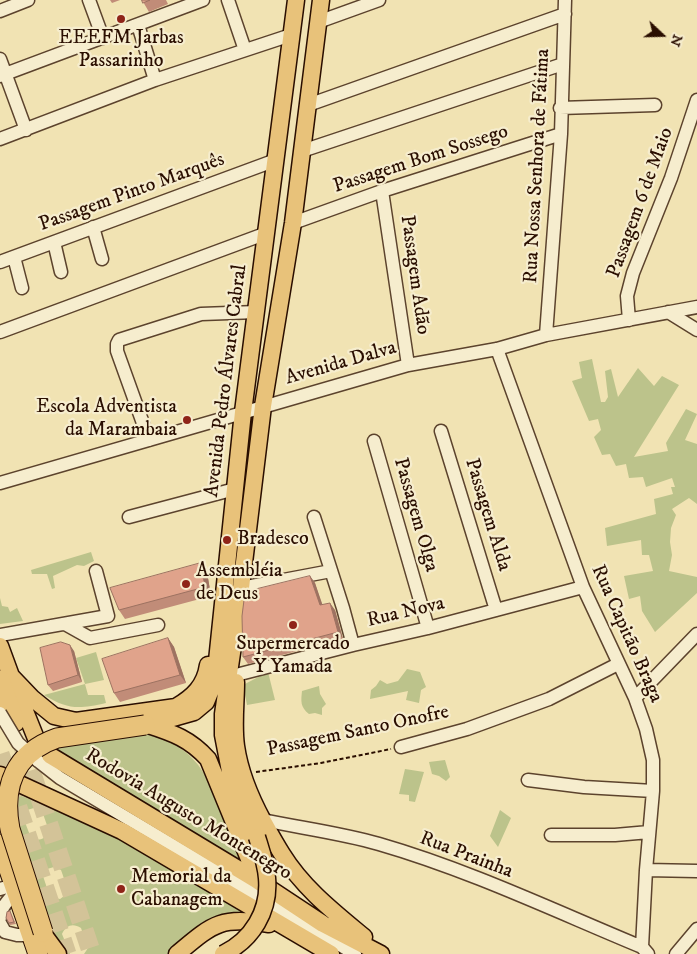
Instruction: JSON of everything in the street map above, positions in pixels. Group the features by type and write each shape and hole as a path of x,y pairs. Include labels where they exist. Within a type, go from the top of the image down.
{"highway":[{"path":"6,678 8,718"},
{"path":"38,954 40,934 9,822 8,797 15,773 30,752 37,746 47,742 66,736 146,725"},
{"path":"0,844 10,888 51,954"}],"main road":[{"name":"Avenida Pedro Álvares Cabral","path":"146,725 194,712 206,702 212,690 216,673 244,412 296,0"},
{"name":"Avenida Pedro Álvares Cabral","path":"238,612 263,406 293,223 321,0"},
{"path":"6,678 54,716 64,720 89,720 176,707 189,699 203,683 206,674 220,574 228,553"},
{"path":"234,792 223,735 223,714 238,612"},
{"path":"238,612 234,723 242,774 253,802 282,855 305,885 326,906 385,954"},
{"name":"Rodovia Augusto Montenegro","path":"0,646 6,678 37,741 51,756 258,881 323,924 381,954"},
{"path":"146,725 173,727 198,739 220,765 257,837 267,878 267,895 264,908 257,925 249,935 232,950 223,954"},
{"path":"146,725 187,740 197,747 208,759 258,881"},
{"path":"0,775 122,831 331,954"},
{"path":"177,954 207,930 230,921 245,920 288,928"},
{"path":"40,934 58,954"}],"street":[{"path":"0,11 28,0"},
{"path":"89,0 103,38"},
{"path":"3,75 138,25 178,4 203,0"},
{"path":"228,0 245,50"},
{"path":"318,22 379,0"},
{"name":"Rua Nossa Senhora de Fátima","path":"546,335 561,134 560,108 565,0"},
{"path":"308,105 565,14"},
{"path":"138,25 155,80"},
{"path":"0,140 155,80 291,35"},
{"path":"0,59 3,75 26,130"},
{"path":"302,150 563,64"},
{"name":"Passagem 6 de Maio","path":"630,320 627,296 632,273 671,178 697,100"},
{"path":"560,108 655,105"},
{"name":"Passagem Bom Sossego","path":"293,223 382,191 561,134"},
{"name":"Passagem Pinto Marquês","path":"0,262 276,160"},
{"name":"Passagem Adão","path":"382,191 408,365"},
{"path":"93,228 102,258"},
{"path":"0,332 267,233"},
{"path":"54,242 61,272"},
{"path":"14,257 22,288"},
{"name":"Avenida Dalva","path":"0,483 408,365 497,349 546,335 697,307"},
{"path":"148,440 117,351 119,340 201,314 257,312"},
{"path":"668,312 697,330"},
{"name":"Rua Capitão Braga","path":"497,349 584,587 635,698 646,729 653,760 653,791 646,870 646,952"},
{"name":"Passagem Alda","path":"442,431 496,610"},
{"name":"Passagem Olga","path":"374,442 428,628"},
{"path":"129,517 235,490"},
{"path":"314,517 353,645"},
{"path":"0,635 108,616 96,571"},
{"path":"241,588 331,571"},
{"name":"Rua Nova","path":"236,675 428,628 584,587"},
{"path":"65,624 90,638 158,625"},
{"path":"635,698 697,634"},
{"name":"Passagem Santo Onofre","path":"401,747 467,729 549,699 618,664"},
{"path":"8,718 18,742 36,760 60,778 355,954"},
{"path":"528,780 584,788 653,791"},
{"name":"Rua Prainha","path":"263,820 378,844 422,858 472,876 646,952"},
{"path":"551,835 615,835 649,832"},
{"path":"646,870 697,871"},
{"path":"0,918 0,913 5,906 10,888"},
{"path":"0,923 5,932 17,935 40,934"},
{"path":"676,954 697,929"}],"path":[{"name":"Passagem Santo Onofre","path":"242,774 321,763 401,747"}],"green space":[{"path":"592,359 601,402 605,402 608,397 605,371 611,369 618,397 638,368 654,386 662,376 679,385 634,457 668,451 666,443 686,409 697,414 685,440 697,444 697,504 689,498 672,509 676,515 671,528 670,542 672,555 669,571 697,577 697,593 655,632 642,611 640,596 629,599 624,576 653,571 649,555 642,555 641,540 607,546 605,528 656,514 654,499 673,494 671,487 675,487 672,478 646,487 643,477 629,478 626,464 616,466 610,454 602,455 594,437 601,430 598,419 589,421 572,381 582,378 579,362"},
{"path":"91,552 94,561 84,566 77,565 53,576 55,588 52,589 47,574 32,574 31,570"},
{"path":"0,598 2,606 8,607 10,612 17,608 23,621 0,624"},
{"path":"96,652 104,680 85,684 76,658"},
{"path":"407,669 420,672 426,687 421,690 419,703 406,700 408,691 370,699 371,690 380,680 387,684 398,681"},
{"path":"268,672 275,700 247,705 243,685"},
{"path":"85,684 88,695 104,695 106,703 74,707 52,700 44,695"},
{"path":"319,686 320,694 326,704 322,708 322,715 309,714 302,704 302,691"},
{"path":"140,733 172,743 194,760 210,783 244,867 55,751 53,745"},
{"path":"445,760 450,777 446,781 432,774 429,762"},
{"path":"405,769 424,772 415,802 409,801 409,795 399,794"},
{"path":"19,795 94,824 248,913 235,915 181,941 168,954 84,954 88,948 81,928 70,926 62,934 70,954 64,954 55,943 17,822","holes":["34,808 42,811 49,831 44,838 39,840 31,838 23,817 27,810","54,867 61,870 68,890 67,894 60,899 50,897 43,876 47,869"]},
{"path":"500,810 511,818 498,847 490,836"}],"building":[{"path":"201,563 205,587 119,610 110,588"},
{"name":"Supermercado Y Yamada","path":"310,576 320,605 330,603 338,632 243,657 242,616 245,592"},
{"path":"168,638 180,675 114,693 102,659"},
{"path":"61,642 70,645 78,675 48,685 40,648"},
{"path":"10,911 14,922 9,923 6,918 7,912"}],"tunnel":[{"path":"22,744 92,954"},
{"path":"0,754 67,954"}],"place":[{"name":"EEEFM Jarbas Passarinho","path":"121,19"},
{"name":"Escola Adventista da Marambaia","path":"187,420"},
{"name":"Bradesco","path":"227,540"},
{"name":"Assembléia de Deus","path":"186,584"},
{"name":"Supermercado Y Yamada","path":"293,625"},
{"name":"Memorial da Cabanagem","path":"121,889"}]}
